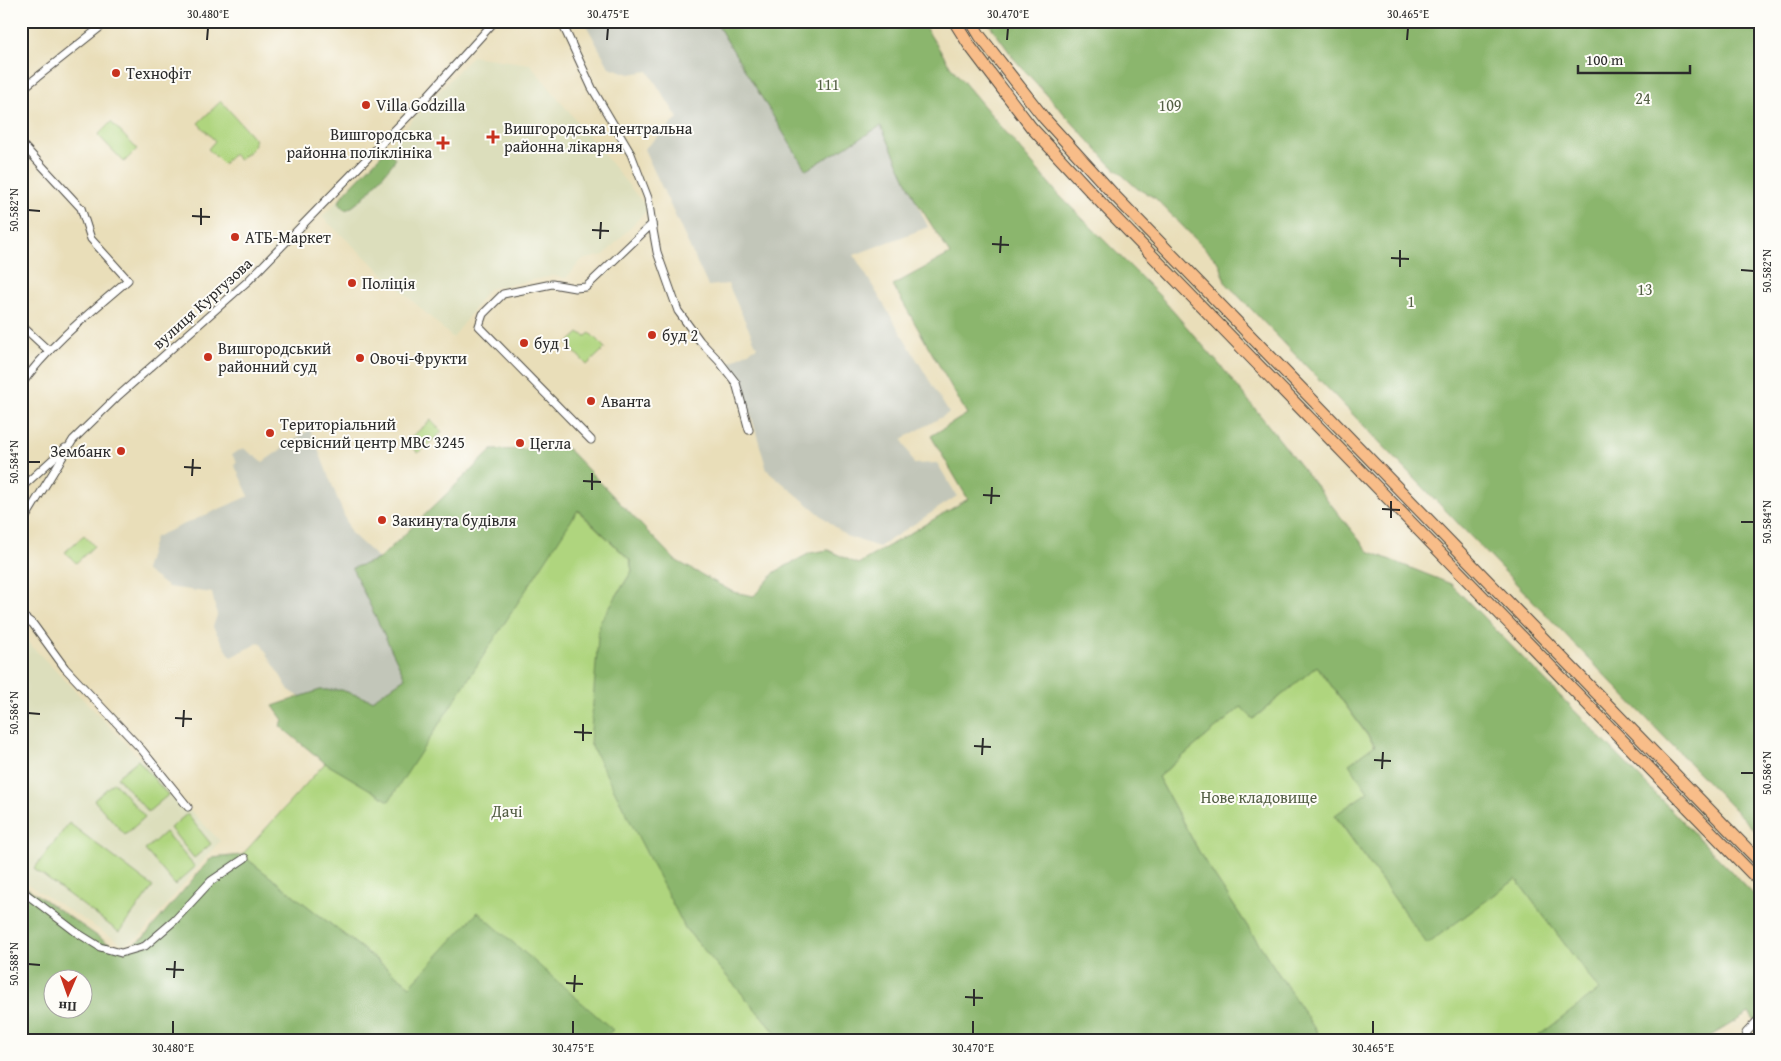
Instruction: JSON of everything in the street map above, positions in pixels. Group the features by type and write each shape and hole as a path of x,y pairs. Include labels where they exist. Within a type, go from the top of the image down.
{"main road":[{"path":"954,21 969,45 1031,126 1105,207 1760,882"},
{"path":"971,21 980,36 1044,118 1115,196 1760,862"}],"street":[{"path":"21,90 108,21"},
{"name":"вулиця Кургузова","path":"21,525 73,440 118,397 248,281 420,104 495,21"},
{"path":"561,21 592,88 632,154 648,198 657,252 678,311 700,341 736,383 749,430"},
{"path":"21,143 81,208 91,239 128,280 49,351 21,385"},
{"path":"591,440 478,326 482,314 503,294 552,284 575,288 586,287 652,224"},
{"path":"21,324 49,351"},
{"path":"21,488 73,440"},
{"path":"21,615 32,624 65,668 142,750 188,808"},
{"path":"21,890 76,932 100,947 121,954 145,946 174,921 211,881 245,858"},
{"path":"1749,1040 1746,1033 1760,1018"}],"shaded area":[{"path":"584,21 715,21 806,170 881,126 928,227 854,255 949,413 902,439 914,464 937,463 957,496 879,547 846,536 767,470 742,384 729,363 757,347 728,284 708,286 644,149 678,118 648,71 630,74 609,67"},
{"name":"Вишгородська центральна районна лікарня","path":"472,56 530,64 648,209 604,255 582,260 566,278 553,276 488,289 453,338 322,217"},
{"path":"310,429 351,533 379,559 405,678 372,700 341,690 320,690 300,697 289,690 260,642 231,657 213,627 217,615 212,593 168,587 145,570 155,537 249,496 234,464 237,462 232,455 243,448 263,462"},
{"path":"21,635 220,841 141,935 124,945 21,880"}],"green space":[{"name":"111","path":"715,21 921,21 951,67 1058,194 1159,295 1225,371 1368,551 1451,584 1760,901 1760,1028 1749,1013 1704,1040 1533,1040 1599,990 1516,879 1427,944 1335,815 1368,792 1349,764 1375,745 1317,666 1253,719 1241,707 1158,777 1202,857 1322,1040 782,1040 685,928 590,743 599,624 632,571 630,560 578,510 389,801 325,763 280,726 283,720 273,706 320,690 341,690 372,700 405,678 352,568 379,559 492,450 567,448 675,560 733,592 754,596 775,572 810,553 828,550 858,564 968,499 931,436 967,414 893,285 950,254 915,199 881,126 806,170"},
{"path":"987,21 1760,21 1760,836 1225,282 1220,264 1155,198 1138,189 1110,164 1015,60"},
{"path":"221,101 254,138 255,142 250,150 239,160 234,154 223,164 208,149 215,141 198,123"},
{"path":"111,122 137,149 124,162 98,135"},
{"path":"389,152 395,158 393,163 364,197 351,208 345,210 339,203 341,197 383,153"},
{"path":"579,333 586,336 590,333 605,348 587,365 567,344"},
{"path":"431,420 442,432 418,453 407,441"},
{"name":"Дачі","path":"577,510 630,560 632,571 599,624 685,928 782,1040 602,1040 612,1030 410,986 242,855 325,763 389,800"},
{"path":"84,535 94,546 76,563 65,552"},
{"name":"Нове кладовище","path":"1317,666 1375,746 1368,792 1335,816 1427,943 1516,879 1600,991 1533,1040 1322,1040 1202,857 1158,777 1241,707 1253,719"},
{"path":"138,760 168,795 148,812 117,777"},
{"path":"114,782 145,817 125,835 94,800"},
{"path":"187,814 211,844 194,858 170,828"},
{"path":"69,823 153,887 119,932 34,869"},
{"path":"165,832 195,867 175,885 145,850"},
{"path":"242,855 410,986 478,912 613,1030 602,1040 21,1040 21,884 106,942 124,949 143,938 211,858"}],"place":[{"name":"Технофіт","path":"116,73"},
{"name":"Villa Godzilla","path":"366,105"},
{"name":"Вишгородська центральна районна лікарня","path":"493,137"},
{"name":"Вишгородська районна поліклініка","path":"443,143"},
{"name":"АТБ-Маркет","path":"235,237"},
{"name":"Поліція","path":"352,283"},
{"name":"буд 2","path":"652,335"},
{"name":"буд 1","path":"524,343"},
{"name":"Вишгородський районний суд","path":"208,357"},
{"name":"Овочі-Фрукти","path":"360,358"},
{"name":"Аванта","path":"591,401"},
{"name":"Територіальний сервісний центр МВС 3245","path":"270,433"},
{"name":"Цегла","path":"520,443"},
{"name":"Зембанк","path":"121,451"},
{"name":"Закинута будівля","path":"382,520"}],"park label":[{"name":"24","path":"1643,98"},
{"name":"109","path":"1170,105"},
{"name":"13","path":"1645,289"},
{"name":"1","path":"1411,301"}]}
